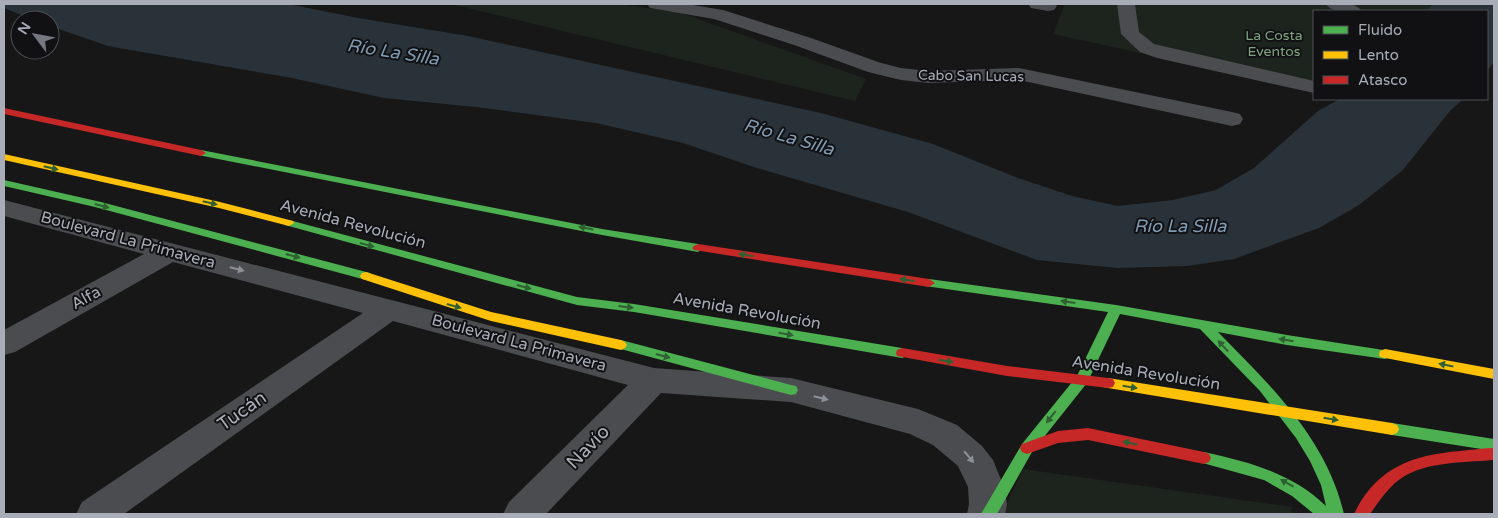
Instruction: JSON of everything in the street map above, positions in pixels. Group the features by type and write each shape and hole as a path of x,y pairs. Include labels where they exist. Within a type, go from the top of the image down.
{"main road":[{"path":"4,111 269,167 602,232 837,270 1116,309 1287,340 1413,358 1494,374"},
{"name":"Avenida Revolución","path":"4,157 220,205 577,301 634,308 1007,371 1082,379 1494,445"},
{"path":"4,183 97,204 391,296 449,304 521,324 629,348 790,390"},
{"path":"391,296 448,291"},
{"path":"548,306 577,301"},
{"path":"988,514 1027,448 1082,379 1116,309"},
{"path":"1203,324 1283,411 1314,452 1330,486 1336,514"},
{"path":"1027,448 1055,437 1079,434 1112,439 1248,469 1277,478 1300,491 1324,514"},
{"path":"1362,514 1377,490 1403,469 1445,460 1494,454"}],"street":[{"name":"Cabo San Lucas","path":"656,4 717,14 804,42 875,68 901,74 928,77 1019,74 1232,119"},
{"path":"1126,4 1130,34 1147,48 1176,57 1313,87"},
{"path":"1334,4 1350,10"},
{"name":"Boulevard La Primavera","path":"4,208 169,252 391,296 654,380 790,390 918,422 945,435 970,456 980,471 986,487 988,514"},
{"name":"Alfa","path":"4,344 169,252"},
{"name":"Tucán","path":"95,514 391,296"},
{"name":"Navío","path":"522,514 654,380"}],"green space":[{"path":"451,4 620,4 681,13 866,79 855,101"},
{"name":"La Costa Eventos","path":"1065,4 1433,4 1427,10 1313,10 1313,91 1053,34"},
{"path":"1023,469 1292,507 1291,514 1002,514"}],"water":[{"name":"Río La Silla","path":"4,4 288,4 358,18 468,36 821,113 933,144 1018,178 1072,196 1118,206 1173,200 1216,190 1254,168 1318,111 1338,100 1462,100 1449,112 1403,170 1359,205 1319,228 1234,259 1187,266 1118,268 1037,260 908,212 757,168 683,143 596,123 476,107 384,98 292,78 108,46 60,29 60,10 10,10 4,8"},
{"path":"1433,4 1494,4 1494,62 1488,70 1488,10 1427,10"}],"traffic: fast":[{"path":"201,153 602,232 698,248"},
{"path":"4,183 97,204 366,276"},
{"path":"289,223 577,301 634,308 902,353"},
{"path":"929,283 1116,309 1287,340 1385,354"},
{"path":"989,514 1027,448 1082,379 1116,309"},
{"path":"1203,324 1284,410 1301,434 1316,459 1328,485 1336,514"},
{"path":"621,345 791,390"},
{"path":"1392,429 1494,445"},
{"path":"1204,458 1254,470 1269,476 1298,491 1324,514"}],"traffic: slow":[{"path":"4,157 220,205 289,223"},
{"path":"366,276 491,316 621,345"},
{"path":"1385,354 1494,374"},
{"path":"1108,383 1392,429"}],"traffic: jam":[{"path":"4,111 201,153"},
{"path":"698,248 929,283"},
{"path":"902,353 1007,371 1108,383"},
{"path":"1027,448 1058,437 1088,434 1204,458"},
{"path":"1362,514 1375,494 1391,477 1401,470 1413,465 1440,459 1493,454"}]}
